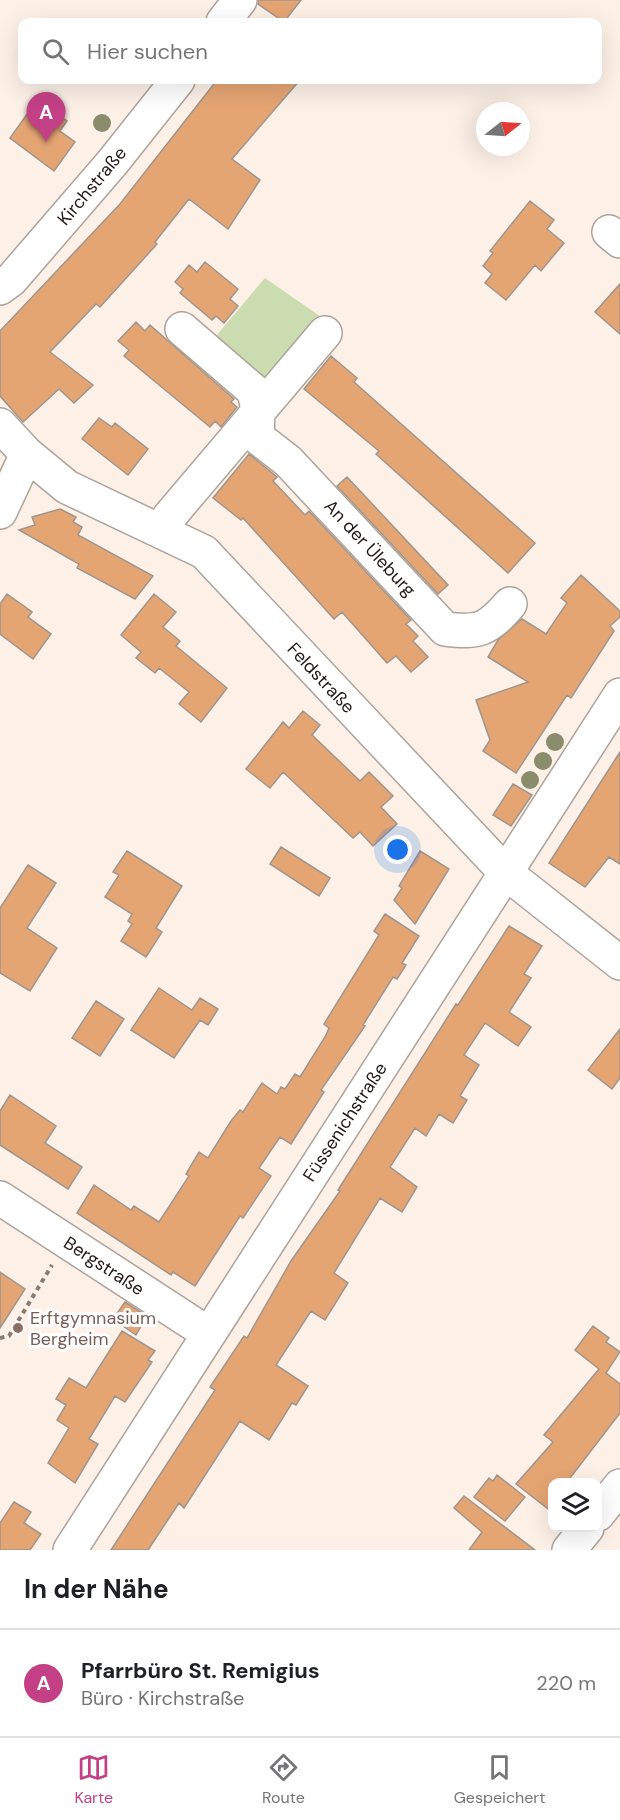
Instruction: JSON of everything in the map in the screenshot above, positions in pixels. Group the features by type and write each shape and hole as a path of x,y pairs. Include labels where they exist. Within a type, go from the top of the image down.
{"street":[{"path":"226,18 240,0"},
{"name":"Kirchstraße","path":"0,288 11,280 112,163 175,84"},
{"name":"An der Üleburg","path":"182,329 254,390 258,410 257,436 288,460 445,629 482,630 492,624 510,604"},
{"path":"162,532 169,517 325,333"},
{"name":"Feldstraße","path":"0,425 27,454 67,487 204,552 505,872 620,963"},
{"path":"0,512 27,454"},
{"name":"Füssenichstraße","path":"70,1550 620,695"},
{"name":"Bergstraße","path":"0,1198 209,1334"},
{"path":"602,1508 620,1486"},
{"path":"569,1550 582,1532"}],"path":[{"path":"0,1338 9,1336 67,1241"}],"green space":[{"path":"265,278 324,319 270,384 210,343"}],"building":[{"path":"258,0 301,0 287,18 278,18 258,4"},
{"path":"214,84 297,84 232,159 260,180 228,229 189,199 155,242 157,244 100,307 96,304 50,352 93,385 74,403 59,389 23,422 0,396 0,331 120,204"},
{"path":"42,103 67,121 60,131 75,142 54,171 10,138 30,110 35,113"},
{"path":"530,201 554,220 547,229 564,243 541,271 535,265 506,300 485,283 492,274 483,266 493,253 490,251"},
{"path":"205,262 238,289 230,299 238,306 224,323 216,316 212,320 180,293 183,289 175,282 189,265 197,272"},
{"path":"620,284 620,334 595,312"},
{"path":"136,322 145,331 150,325 234,399 231,402 237,407 221,427 215,421 210,427 124,356 129,350 118,341"},
{"path":"331,356 357,378 354,382 535,543 508,573 376,454 379,451 304,389"},
{"path":"99,418 112,427 115,423 148,449 128,475 82,439"},
{"path":"249,454 277,477 273,481 305,515 309,511 411,620 406,624 418,636 413,641 428,657 411,672 396,656 387,663 342,612 334,619 243,518 241,520 213,498"},
{"path":"347,477 448,585 438,594 337,486"},
{"path":"60,509 76,517 73,522 82,527 78,535 153,576 135,599 77,568 79,564 19,530 35,525 32,517"},
{"path":"581,575 620,611 620,617 610,626 614,631 571,698 567,695 516,773 483,751 490,740 476,700 528,682 488,657 498,640 522,619 546,634 567,603 561,598"},
{"path":"7,594 32,612 28,617 51,634 33,659 0,634 0,604"},
{"path":"154,594 176,612 163,627 180,641 176,646 227,688 201,722 179,704 189,692 159,668 155,673 136,658 141,652 121,635"},
{"path":"303,711 320,725 312,735 360,781 369,772 393,796 381,807 397,824 373,846 360,832 353,838 283,772 270,788 246,769 283,722 289,728"},
{"path":"620,752 620,864 609,857 585,887 549,863"},
{"path":"513,784 532,795 511,826 493,815"},
{"path":"281,847 330,878 319,896 270,864"},
{"path":"127,851 182,886 156,928 162,932 146,957 121,941 132,924 128,921 132,914 105,897 119,875 113,872"},
{"path":"420,851 449,869 415,924 394,900 402,888 399,886"},
{"path":"28,865 56,883 27,928 57,948 30,991 0,973 0,908"},
{"path":"385,914 419,936 402,963 406,965 397,979 393,977 363,1025 365,1026 321,1090 324,1092 291,1144 280,1137 259,1168 271,1176 243,1218 240,1216 195,1286 173,1272 171,1275 77,1213 94,1185 131,1210 134,1206 159,1222 189,1176 186,1174 199,1152 208,1158 231,1121 240,1110 243,1112 262,1083 277,1094 281,1087 285,1089 295,1074 300,1077 325,1037 329,1028 324,1024 379,935 374,931"},
{"path":"509,926 542,946 524,974 531,978 509,1012 531,1027 518,1046 485,1023 464,1055 479,1065 460,1096 467,1100 453,1123 439,1114 426,1136 415,1128 390,1167 417,1187 402,1212 380,1198 334,1273 348,1283 325,1320 311,1311 276,1365 308,1386 296,1405 292,1403 269,1440 240,1421 184,1508 179,1503 148,1550 111,1550 215,1390 210,1387 244,1336 247,1338 291,1261 340,1191 338,1190 456,1004 458,1005"},
{"path":"159,988 192,1010 200,998 218,1009 208,1025 200,1020 174,1058 131,1030"},
{"path":"96,1001 124,1019 100,1056 72,1038"},
{"path":"620,1029 620,1078 612,1089 588,1070"},
{"path":"10,1095 56,1126 45,1143 82,1167 68,1189 0,1145 0,1111"},
{"path":"0,1272 25,1289 0,1328"},
{"path":"125,1302 147,1316 136,1335 113,1319"},
{"path":"593,1326 609,1338 606,1342 620,1352 606,1373 620,1384 620,1413 570,1478 548,1478 548,1509 516,1484 553,1442 544,1435 599,1369 575,1350"},
{"path":"122,1331 155,1351 148,1360 152,1362 125,1402 115,1396 89,1439 98,1444 75,1483 48,1463 69,1428 57,1420 66,1405 56,1399 69,1378 86,1388"},
{"path":"497,1475 525,1497 505,1521 474,1497 489,1478 493,1481"},
{"path":"464,1496 535,1550 469,1550 482,1532 454,1508"},
{"path":"14,1502 31,1512 24,1523 41,1534 30,1550 0,1550 0,1523"}],"place":[{"name":"Pfarrbüro St. Remigius","path":"46,142"},
{"name":"Erftgymnasium Bergheim","path":"18,1328"}]}
